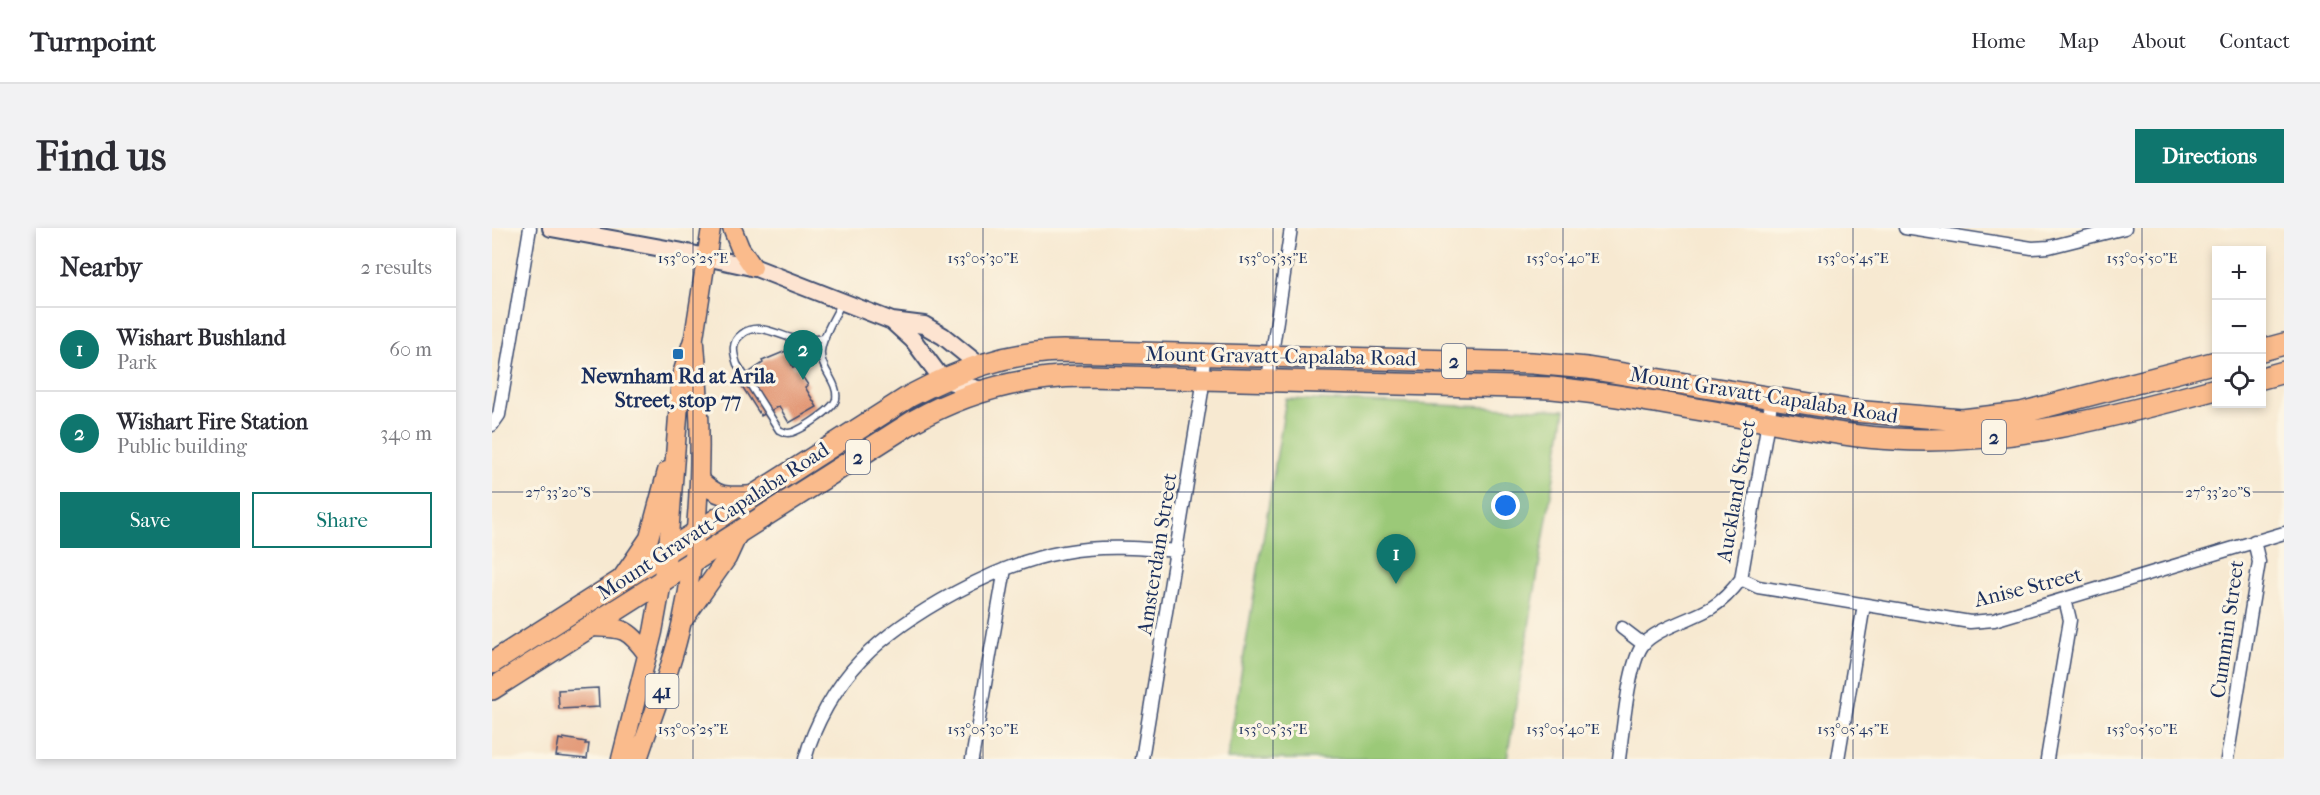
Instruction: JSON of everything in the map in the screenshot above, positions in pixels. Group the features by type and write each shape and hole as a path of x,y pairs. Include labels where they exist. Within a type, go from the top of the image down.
{"highway":[{"path":"2266,349 2284,344"},
{"name":"Mount Gravatt-Capalaba Road","path":"492,663 910,396 942,379 979,365 1018,355 1042,351 1559,365 1889,416 1962,420 2056,405 2212,363"},
{"path":"2266,377 2284,372"},
{"name":"Mount Gravatt-Capalaba Road","path":"492,688 914,422 956,399 1011,383 1070,376 1552,388 1869,437 1963,440 2034,431 2212,390"}],"main road":[{"path":"551,228 707,256 753,267 892,321 924,325 934,330 979,365"},
{"name":"41","path":"621,759 663,580 673,512 674,446 681,377 694,336 711,228"},
{"path":"732,228 740,248 753,267"},
{"path":"892,321 912,340 942,379 981,390"},
{"name":"41","path":"638,759 665,682 682,621 696,532 699,479 698,379 694,336"},
{"path":"618,582 645,546 653,528 674,446"},
{"path":"699,479 710,490 723,496 752,495"},
{"path":"682,621 727,558 739,532"},
{"path":"589,627 622,630 631,634 647,654"}],"street":[{"path":"492,425 499,415 530,228"},
{"path":"1268,380 1291,228"},
{"path":"1905,228 2032,248 2049,247 2125,228"},
{"name":"Amsterdam Street","path":"1142,759 1178,550 1204,379 1204,354"},
{"name":"Auckland Street","path":"1643,644 1660,632 1711,608 1730,594 1741,579 1772,398"},
{"name":"Anise Street","path":"1741,579 1758,587 1971,622 1994,620 2284,533"},
{"name":"Cummin Street","path":"2227,759 2259,561 2254,541"},
{"path":"805,759 822,719 840,687 860,662 882,640 957,592 1005,568 1064,552 1125,548 1178,550"},
{"path":"972,759 1005,568"},
{"path":"2047,759 2070,620 2065,599"},
{"path":"1838,759 1864,605"},
{"path":"1619,759 1632,673 1643,644 1622,628"}],"lane":[{"path":"825,338 794,339 767,330 746,330 738,336 734,344 737,364 779,430 785,433 795,431 830,410 836,399 835,390 821,358 825,338 842,302"}],"green space":[{"path":"1286,399 1565,410 1507,759 1227,759"}],"building":[{"path":"786,351 793,368 796,367 808,385 805,387 817,407 789,423 779,406 761,416 738,380 763,363 762,361"},
{"path":"598,688 599,707 559,709 558,690"},
{"path":"563,738 589,744 587,759 556,756 559,739 563,740"}],"place":[{"name":"Newnham Rd at Arila Street, stop 77","path":"678,354"},
{"name":"Wishart Fire Station","path":"803,380"},
{"name":"Wishart Bushland","path":"1396,584"}]}
